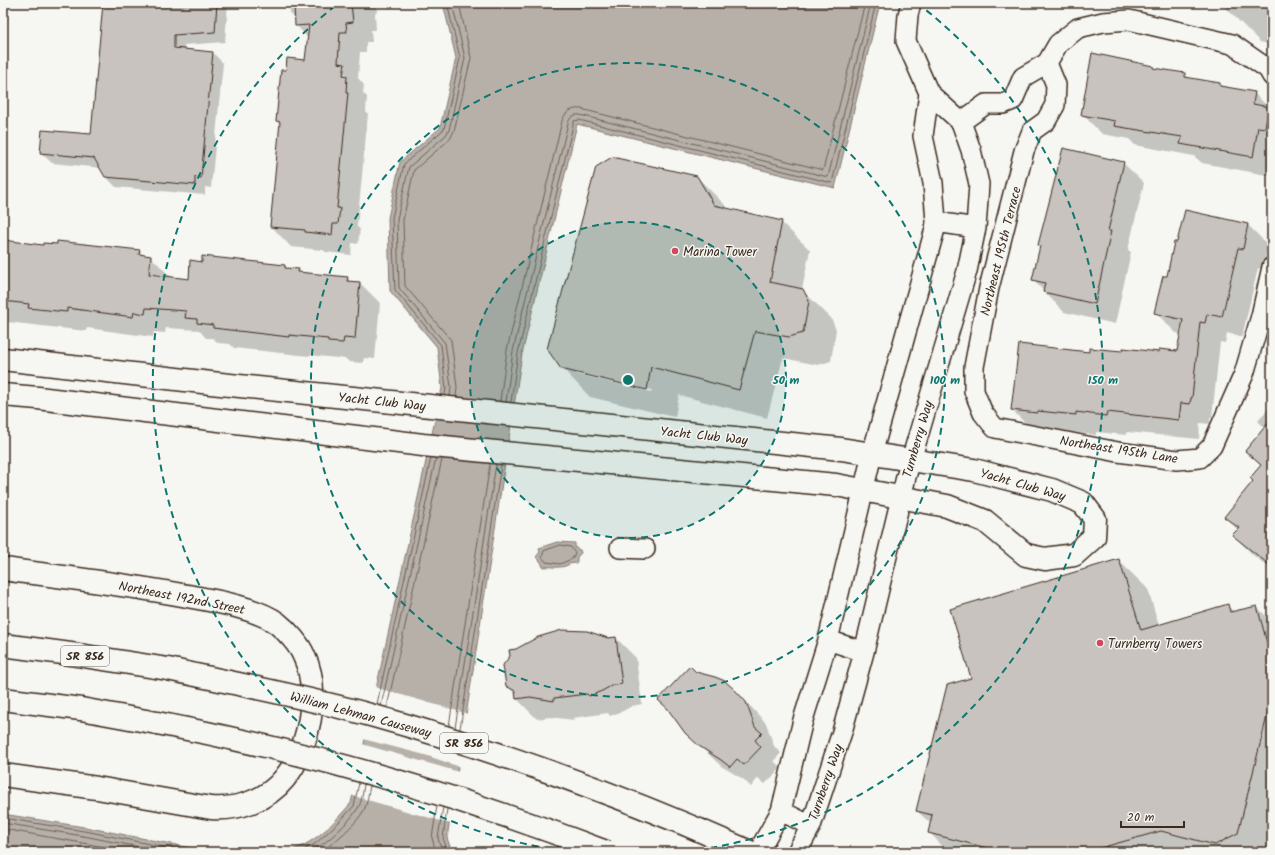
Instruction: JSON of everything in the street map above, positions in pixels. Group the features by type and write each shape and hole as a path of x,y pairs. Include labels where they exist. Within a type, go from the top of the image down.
{"main road":[{"name":"Yacht Club Way","path":"3,359 436,407 841,449 974,470 1052,490 1082,503 1095,519 1094,537 1074,555 1045,559 1026,555 985,521 947,506 836,485 424,445 3,395"},
{"name":"Northeast 192nd Street","path":"3,569 112,583 185,595 242,608 267,617 286,631 304,656 310,677 311,704 309,728 303,747 284,779 276,787 257,799 232,807 211,808 97,788 3,775"},
{"name":"William Lehman Causeway","path":"3,645 168,669 258,688 373,716 556,774 668,817 750,852"},
{"path":"3,699 81,709 158,723 296,754 408,784 519,820 606,852"}],"street":[{"name":"Turnberry Way","path":"781,811 812,826 842,732 864,652 901,497 967,271 976,228 979,184 971,150 961,122 929,94 906,41 908,15 911,3"},
{"path":"961,122 986,104 1003,104 1012,100 1023,77 1048,62 1058,44 1078,28 1104,22 1129,20 1232,44 1268,70 1272,76"},
{"name":"Northeast 195th Terrace","path":"974,391 974,367 989,288 1024,151 1032,131 1046,121 1055,104 1056,84 1048,62"},
{"path":"758,852 781,811 803,720 828,640 872,454 927,260 936,222 933,183 923,136 929,94"},
{"path":"936,222 976,228"},
{"name":"Northeast 195th Lane","path":"974,391 983,413 995,428 1118,452 1177,460 1200,458 1212,446 1244,374 1261,316 1272,267"},
{"path":"620,548 645,549"},
{"path":"828,640 864,652"},
{"path":"797,852 812,826"}],"water":[{"path":"443,3 880,3 835,188 577,124 522,354 447,838 452,852 285,852 295,849 314,839 337,819 351,803 442,388 437,347 390,291 388,218 400,162 440,128 456,58"},
{"path":"557,542 575,543 575,548 580,550 581,553 577,557 576,563 568,564 562,567 543,567 541,562 536,557 540,552 539,548"},
{"path":"3,814 90,828 207,851 225,852 3,852"}],"pier":[{"path":"374,687 468,714 460,767 425,755 363,739"},
{"path":"362,744 459,772 451,824 350,795"}],"building":[{"path":"103,3 217,3 215,32 174,35 174,48 213,52 201,178 195,177 195,185 105,177 94,158 40,153 42,130 91,134"},
{"path":"294,3 351,3 353,22 346,23 347,32 340,32 338,63 345,64 343,75 347,76 346,93 348,93 337,208 340,208 338,224 333,224 332,235 305,232 305,230 270,227 280,122 276,121 281,70 286,70 287,58 305,60 309,25 295,26"},
{"path":"1092,53 1153,66 1153,68 1185,73 1185,77 1220,83 1220,86 1255,92 1253,104 1269,107 1265,128 1258,127 1253,157 1180,144 1182,137 1114,126 1115,121 1081,115"},
{"path":"1063,148 1124,162 1108,231 1111,231 1095,304 1043,292 1045,283 1032,280 1040,246 1038,245"},
{"name":"Marina Tower","path":"612,157 697,176 714,205 782,221 770,282 803,289 809,301 803,333 789,337 755,331 739,390 651,367 647,390 561,369 547,349 596,167"},
{"path":"1185,210 1248,224 1243,249 1238,248 1222,317 1207,314 1205,323 1200,322 1192,398 1190,404 1181,403 1179,420 1107,412 1106,416 1076,412 1076,415 1011,410 1019,344 1089,352 1089,348 1122,351 1123,348 1159,352 1159,349 1177,351 1183,320 1154,313 1163,276 1167,276 1174,242 1177,242"},
{"path":"3,240 43,245 43,243 57,244 57,241 140,250 139,254 151,256 149,274 189,279 190,260 202,262 202,256 285,265 285,268 299,269 298,272 348,277 347,281 360,282 355,339 344,338 343,343 328,342 328,339 289,335 289,337 213,328 213,325 197,323 197,319 185,318 186,311 146,308 145,314 134,312 133,317 67,308 67,312 28,308 29,304 3,301"},
{"path":"1272,418 1272,567 1232,535 1239,528 1224,517 1253,481 1250,478 1261,465 1245,451"},
{"path":"1119,559 1141,630 1228,604 1230,612 1257,606 1272,661 1272,696 1238,833 1215,845 1161,831 1086,852 1003,852 928,833 932,815 916,811 947,685 971,678 950,609"},
{"path":"562,630 587,631 608,638 616,637 622,684 611,686 589,696 587,694 554,698 554,701 530,697 516,699 515,691 506,686 503,665 510,656 509,650 516,649 538,637"},
{"path":"690,666 696,672 725,681 746,702 755,727 762,733 755,740 761,747 744,765 737,759 730,767 699,746 685,733 667,708 658,700"}],"place":[{"name":"Marina Tower","path":"675,251"},
{"name":"Turnberry Towers","path":"1100,643"}]}
